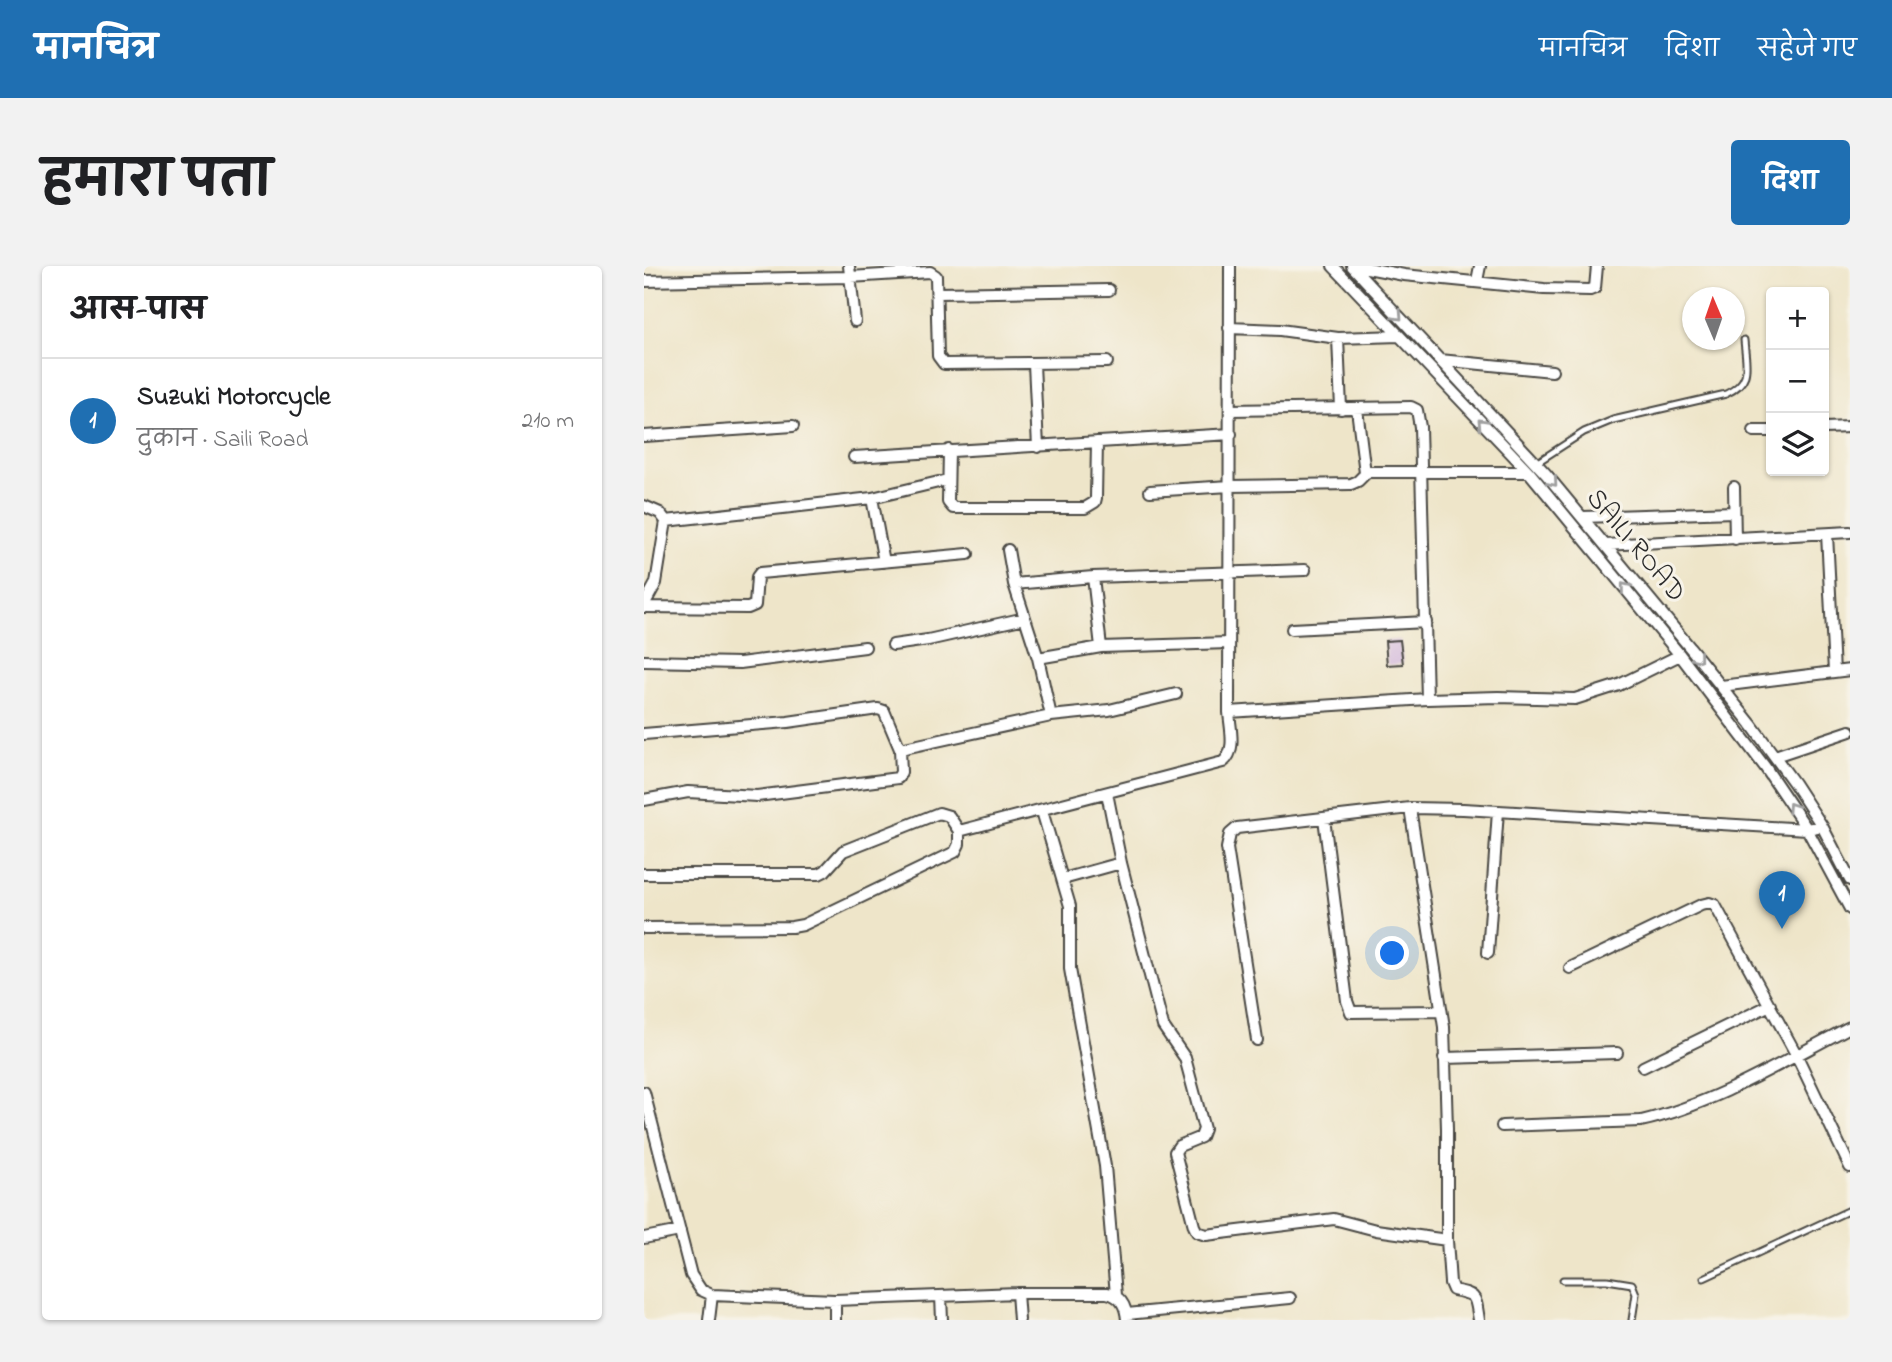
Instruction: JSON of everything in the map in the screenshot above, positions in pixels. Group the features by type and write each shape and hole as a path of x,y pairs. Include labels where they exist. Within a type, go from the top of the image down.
{"street":[{"path":"959,831 1042,811 1228,759 1232,749 1229,712 1230,266"},
{"path":"1357,266 1544,289 1590,290 1597,283 1597,266"},
{"path":"1477,281 1480,266"},
{"path":"1342,267 1399,336 1532,468 1680,655 1765,767 1807,829 1850,909"},
{"name":"SAILI ROAD","path":"1342,267 1440,360 1532,468 1583,517 1721,686 1774,756 1822,827 1850,880"},
{"path":"644,281 849,272 930,272 936,276 938,356 941,363 1107,362"},
{"path":"849,272 855,321"},
{"path":"938,293 1109,289"},
{"path":"1229,328 1280,330 1338,338 1399,336"},
{"path":"1338,338 1340,409"},
{"path":"1440,360 1552,371"},
{"path":"1034,364 1038,447"},
{"path":"1230,411 1416,408 1420,427 1422,471 1427,699"},
{"path":"1150,491 1230,486 1351,484 1358,481 1364,473 1357,409"},
{"path":"644,436 793,426"},
{"path":"1829,428 1850,427"},
{"path":"1754,432 1766,431"},
{"path":"854,457 1231,434"},
{"path":"949,450 948,502 953,508 1085,508 1095,502 1096,498 1097,442"},
{"path":"1364,473 1532,468"},
{"path":"666,521 872,498 947,480"},
{"path":"1734,487 1735,540"},
{"path":"872,498 884,562"},
{"path":"644,506 660,513 666,521 656,583 644,606 748,608 755,604 757,577 760,573 968,554"},
{"path":"1583,517 1734,512"},
{"path":"1605,545 1850,532"},
{"path":"1827,534 1835,673"},
{"path":"1008,550 1014,584 1038,658 1051,716"},
{"path":"1014,584 1093,577 1305,570"},
{"path":"1093,577 1101,647"},
{"path":"893,645 928,640 1025,618"},
{"path":"1292,629 1426,622"},
{"path":"1038,658 1101,647 1229,643"},
{"path":"644,661 740,663 865,647"},
{"path":"1229,712 1497,696 1575,699 1619,685 1680,655"},
{"path":"1721,686 1850,670"},
{"path":"900,749 1051,716 1109,710 1176,694"},
{"path":"644,734 788,722 878,709 884,711 900,749 901,772 898,778 757,796 688,792 644,800"},
{"path":"1774,756 1850,731"},
{"path":"1107,793 1121,863 1163,1026 1185,1058 1204,1129 1202,1137 1180,1146 1175,1152 1186,1200 1197,1232 1206,1235 1334,1219 1376,1230 1447,1240"},
{"path":"1257,1040 1227,848 1228,839 1237,828 1410,808 1807,829 1822,827"},
{"path":"1410,808 1441,1011 1447,1129 1447,1240 1451,1288 1476,1297 1479,1320"},
{"path":"1042,811 1070,906 1070,969 1105,1166 1116,1295 1127,1317 1290,1298"},
{"path":"1488,953 1498,811"},
{"path":"644,874 819,874 843,851 939,813 949,816 959,831 959,844 955,852 803,925 644,928"},
{"path":"1324,818 1347,1001 1351,1012 1441,1011"},
{"path":"1063,879 1121,863"},
{"path":"1570,968 1709,903 1715,905 1796,1054 1850,1167"},
{"path":"1643,1067 1770,1005"},
{"path":"1502,1126 1642,1121 1660,1117 1749,1079 1850,1027"},
{"path":"1444,1058 1617,1053"},
{"path":"644,1092 691,1275 701,1290 712,1295 835,1300 1017,1293 1116,1295"},
{"path":"644,1238 680,1231"},
{"path":"1017,1293 1018,1320"},
{"path":"709,1320 712,1295"},
{"path":"941,1296 942,1320"},
{"path":"835,1300 835,1320"}],"lane":[{"path":"1532,468 1584,432 1613,420 1726,394 1738,388 1746,377 1745,350"},
{"path":"1704,1278 1850,1210"},
{"path":"1563,1280 1607,1280 1632,1284 1636,1294 1633,1320"}],"building":[{"path":"1400,640 1403,664 1387,665 1385,641"}],"place":[{"name":"Suzuki Motorcycle","path":"1782,929"}]}
